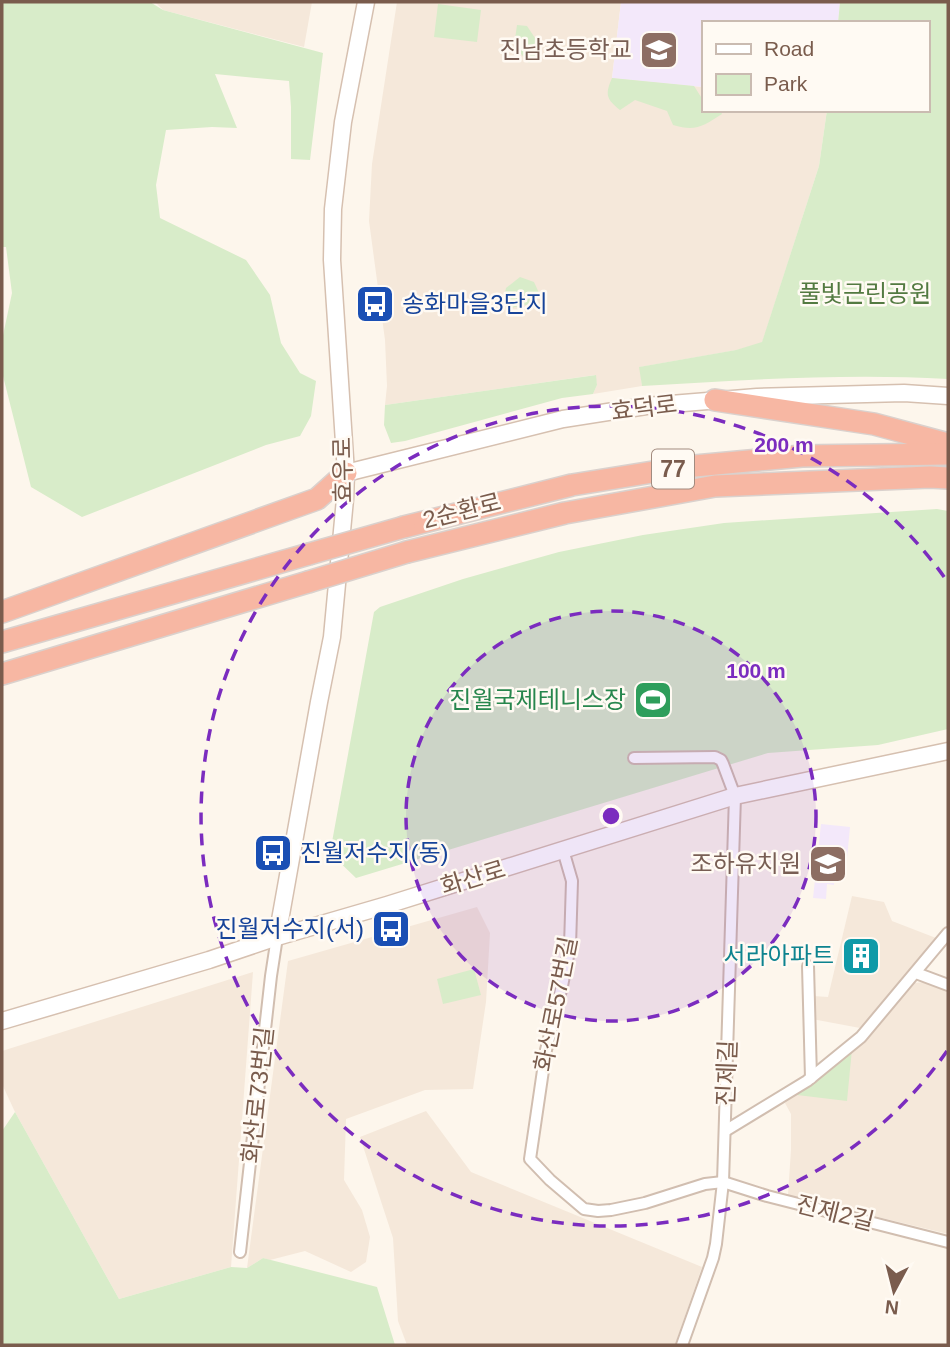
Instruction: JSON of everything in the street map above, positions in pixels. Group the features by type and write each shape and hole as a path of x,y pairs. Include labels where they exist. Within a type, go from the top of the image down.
{"highway":[{"path":"715,400 874,424 948,444"},
{"name":"2순환로","path":"2,642 404,527 572,485 684,467 802,456 948,454"},
{"path":"2,612 317,499 346,474"},
{"name":"2순환로","path":"10,672 407,552 565,513 715,486 948,478"},
{"path":"2,683 10,672"}],"main road":[{"name":"효우로","path":"278,937 332,638 346,474 332,260 332,209 343,122 366,2"},
{"name":"효덕로","path":"346,474 563,419 646,406 757,397 904,393 948,396"},
{"name":"화산로","path":"2,1021 209,960 735,796 948,751"}],"street":[{"path":"634,758 715,757 721,760 735,796"},
{"name":"진제길","path":"682,1345 713,1258 723,1182 735,796"},
{"name":"화산로57번길","path":"563,850 572,881 569,946 546,1050 530,1160 584,1209 598,1211 645,1203 694,1187 723,1182"},
{"path":"725,1130 811,1078 860,1037 948,933"},
{"name":"화산로73번길","path":"240,1252 271,976 278,937"},
{"path":"808,966 811,1078"},
{"path":"916,973 948,985"},
{"name":"진제2길","path":"723,1182 767,1196 948,1242"}],"shaded area":[{"path":"155,2 312,2 304,47 163,10"},
{"path":"397,2 621,2 612,78 702,87 702,112 827,112 819,166 762,343 640,367 642,386 593,394 597,385 595,375 385,405 385,340 369,221 372,164"},
{"name":"진남초등학교","path":"621,2 840,2 838,21 702,21 702,87 612,78"},
{"name":"조하유치원","path":"821,824 850,827 847,858 841,858 839,871 835,871 834,885 827,884 826,899 813,898"},
{"path":"852,896 884,902 892,921 936,938 860,1028 812,1019 813,996 828,997"},
{"path":"477,907 490,933 486,1002 473,1089 425,1090 346,1119 344,1180 362,1210 370,1237 366,1262 351,1272 305,1251 270,1260 263,1258 247,1268 288,961"},
{"path":"253,972 231,1267 119,1299 15,1112 2,1084 2,1051"},
{"path":"927,982 948,991 948,1234 788,1195 791,1114 785,1103 846,1056 913,983"},
{"path":"426,1111 471,1172 702,1267 675,1345 407,1345 398,1321 393,1238 360,1137"}],"green space":[{"path":"2,2 150,2 163,10 323,53 310,160 291,159 289,81 215,74 237,128 166,130 156,185 160,218 246,260 270,295 281,343 300,373 316,381 311,416 300,436 266,445 82,517 31,487 2,372 2,340 12,293 6,247 2,247"},
{"name":"풀빛근린공원","path":"840,2 948,2 948,379 833,377 642,386 639,367 736,350 762,342 819,166 827,112 929,112 929,21 838,21"},
{"path":"438,4 481,10 477,42 434,37"},
{"path":"517,25 527,26 537,41 539,54 529,63 514,46"},
{"path":"612,78 694,86 702,98 702,112 722,114 694,128 673,125 667,111 635,100 620,110 608,96"},
{"path":"520,277 534,282 540,295 531,304 510,308 503,301 506,288"},
{"path":"596,375 597,385 593,394 562,398 405,441 391,443 384,425 385,405"},
{"name":"진월국제테니스장","path":"937,509 948,511 948,729 878,745 768,753 356,878 330,853 374,612 380,607 463,579 559,552 643,535 724,523"},
{"path":"474,969 481,995 443,1004 437,979"},
{"path":"852,1049 847,1101 797,1095 846,1056"},
{"path":"15,1112 119,1299 231,1267 247,1268 263,1258 377,1287 395,1345 2,1345 2,1131"}],"place":[{"name":"진남초등학교","path":"659,50"},
{"name":"송화마을3단지","path":"375,304"},
{"name":"진월국제테니스장","path":"653,700"},
{"name":"진월저수지(동)","path":"273,853"},
{"name":"조하유치원","path":"828,864"},
{"name":"진월저수지(서)","path":"391,929"},
{"name":"서라아파트","path":"861,956"}]}
